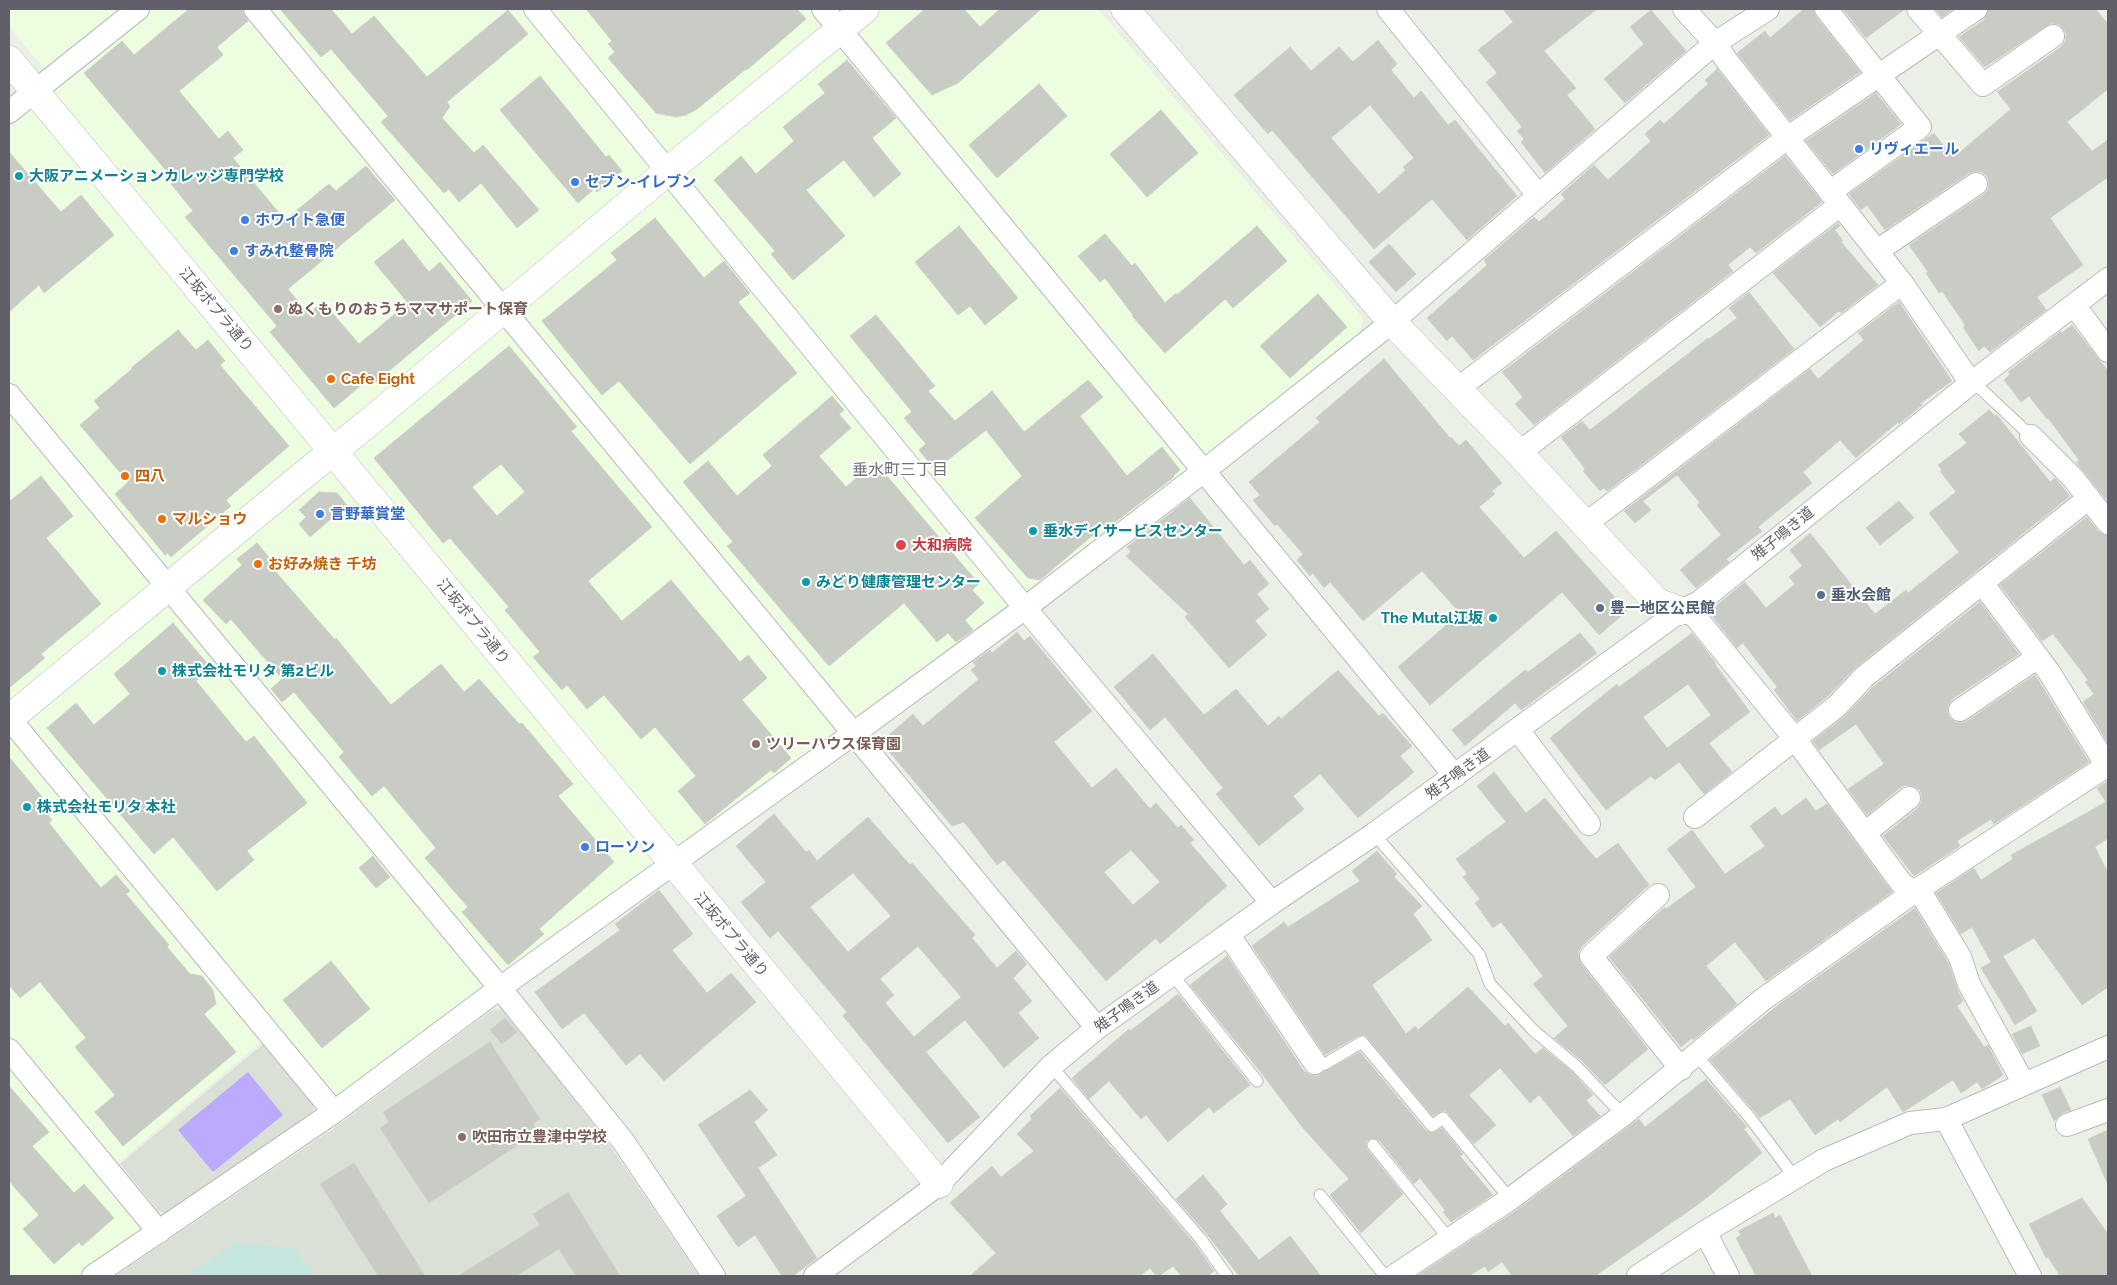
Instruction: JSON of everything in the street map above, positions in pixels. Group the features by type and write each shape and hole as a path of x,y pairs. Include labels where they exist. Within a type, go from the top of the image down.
{"street":[{"path":"9,112 138,9"},
{"path":"255,9 1097,1028"},
{"path":"535,9 669,170 1024,608 1272,903"},
{"path":"823,9 1455,776"},
{"path":"334,1112 9,719 865,9"},
{"path":"1126,9 1392,322 1657,602 1694,615 1795,739 1902,884 1924,898 1960,957 1969,984 2024,1084"},
{"path":"1388,9 1538,195"},
{"path":"1684,9 1714,43 1902,282 1971,384"},
{"path":"93,1276 334,1112 500,988 853,734 1024,608 1204,471 1392,322 1714,43 1768,9"},
{"path":"1518,453 1835,199 1920,127 1826,9"},
{"path":"1918,9 1983,86 2053,36"},
{"path":"1456,390 1787,138 1976,9"},
{"name":"江坂ポプラ通り","path":"9,60 672,864 939,1184"},
{"path":"1877,251 1976,184"},
{"name":"雉子鳴き道","path":"815,1276 939,1184 1050,1066 1097,1028 1272,903 1374,834 1680,611 1698,603 1971,384 2108,279"},
{"path":"1584,525 1902,282"},
{"path":"2075,306 2108,351"},
{"path":"9,395 500,988 623,1141 714,1276"},
{"path":"2031,436 2073,478 2108,523"},
{"path":"1695,816 1837,706 1864,677 2089,498"},
{"path":"1394,1276 1510,1199 1623,1115 1762,1000 1914,892 2108,765 2038,657 1982,583"},
{"path":"1960,710 2038,657"},
{"path":"1518,730 1590,824"},
{"path":"1865,833 1909,798"},
{"path":"1658,896 1591,956 1689,1062"},
{"path":"1228,934 1316,1063"},
{"path":"1638,1276 1705,1232 1824,1160 1910,1124 1946,1119 2108,1047"},
{"path":"9,1050 159,1232"},
{"path":"2067,1125 2108,1110"},
{"path":"1946,1119 2030,1276"},
{"path":"1705,1232 1728,1276"}],"lane":[{"path":"1971,384 1981,389 2031,436"},
{"path":"1374,834 1478,954 1490,984 1533,1030 1576,1066 1623,1115"},
{"path":"1172,974 1257,1081"},
{"path":"1316,1063 1325,1064 1362,1042 1432,1126 1443,1118 1510,1199"},
{"path":"1689,1062 1751,1119 1795,1178"},
{"path":"1059,1075 1200,1238 1227,1276"},
{"path":"1373,1145 1450,1240"},
{"path":"1320,1195 1385,1276"}],"shaded area":[{"path":"9,9 1098,9 1363,318 1360,333 1182,478 689,837 323,1111 262,1041 116,1164 163,1221 82,1276 9,1276 9,127 58,86 9,26"},
{"name":"吹田市立豊津中学校","path":"505,1009 611,1147 699,1276 115,1276 334,1128 492,1010"},
{"path":"263,1044 313,1102 313,1118 173,1214 159,1212 120,1164"},
{"path":"248,1072 283,1115 213,1172 178,1130"},
{"path":"235,1243 294,1248 314,1276 186,1276"}],"building":[{"path":"189,9 242,9 248,21 217,47 223,55 179,91 219,139 228,131 243,150 233,158 285,220 329,184 336,191 366,166 395,200 288,289 308,314 323,302 359,344 408,303 374,262 403,239 429,272 440,262 472,301 376,382 371,377 334,408 270,332 277,326 185,217 193,211 171,184 175,181 84,73 122,41 134,55"},
{"path":"280,9 331,9 352,34 374,16 427,77 508,10 528,34 447,102 450,106 442,118 474,153 483,145 539,210 517,228 481,183 459,202 449,189 444,193 381,122 388,116 331,49 321,57"},
{"path":"586,9 797,9 806,19 747,70 697,109 686,115 676,117 656,113 608,58 615,52 608,44 612,41"},
{"path":"925,9 964,9 980,27 1000,9 1041,9 958,83 932,95 886,43"},
{"path":"1503,9 1597,9 1544,51 1576,88 1567,95 1595,129 1545,173 1521,142 1524,139 1517,131 1522,127 1486,82 1497,73 1478,50 1513,22"},
{"path":"1804,9 1813,9 1816,17 1860,72 1790,120 1737,53 1765,31 1770,38"},
{"path":"1843,9 1905,9 1866,38"},
{"path":"1935,9 1953,9 1942,17"},
{"path":"1989,9 2096,9 2108,24 2108,89 2067,122 2092,151 2108,140 2108,177 2050,218 2083,265 2037,297 2046,310 1990,352 1984,346 1979,351 1963,327 1965,325 1942,291 1939,293 1926,273 1928,272 1909,245 1983,195 1988,190 1987,176 1976,171 1969,173 1885,230 1867,205 1861,210 1849,194 1934,133 1950,154 1957,148 1960,152 2011,109 1997,92 2061,47 2065,41 2066,34 2063,28 2058,24 2051,23 1985,67 1959,37 1984,20"},
{"path":"1651,10 1686,51 1625,103 1604,79 1644,44 1630,27"},
{"path":"1378,40 1397,64 1391,70 1414,98 1421,91 1448,125 1455,120 1517,196 1467,240 1432,199 1374,249 1272,130 1268,134 1234,95 1290,47 1311,71 1339,47 1353,62","holes":["1370,105 1414,158 1403,167 1406,170 1379,194 1331,138"]},
{"path":"847,60 896,118 872,138 901,174 874,197 844,160 806,190 845,236 793,280 771,254 775,251 714,180 741,156 756,174 794,141 783,127 825,93 818,84"},
{"path":"1717,69 1769,135 1473,360 1452,336 1447,341 1427,318 1487,265 1484,260 1534,217 1539,222 1565,199 1561,194 1594,165 1608,180 1651,141 1645,134 1660,120 1664,124 1708,84 1705,80"},
{"path":"540,76 606,157 609,155 622,171 597,192 594,189 578,203 500,110"},
{"path":"1039,84 1067,116 997,178 969,145"},
{"path":"1876,93 1901,124 1833,174 1806,141"},
{"path":"1161,110 1198,153 1147,197 1110,154"},
{"path":"9,152 61,212 81,195 114,235 44,293 39,285 9,312"},
{"path":"1785,156 1822,202 1756,253 1750,247 1728,265 1733,271 1534,425 1515,404 1523,397 1502,372"},
{"path":"655,218 704,278 724,261 750,293 738,302 797,373 690,464 619,381 602,395 542,321 617,260 611,253"},
{"path":"1838,223 1840,226 1835,230 1843,241 1841,242 1878,285 1841,313 1839,311 1820,327 1773,273"},
{"path":"959,226 1018,298 985,325 970,306 958,315 915,262"},
{"path":"1257,226 1287,261 1233,308 1225,299 1165,353 1132,316 1105,278 1100,282 1078,256 1105,234 1132,266 1135,263 1165,303 1176,293 1177,295"},
{"path":"1389,244 1416,274 1396,292 1369,262"},
{"path":"1749,292 1794,349 1607,491 1604,488 1600,491 1583,471 1585,469 1561,437 1582,421 1590,430 1708,338 1737,318 1729,308"},
{"path":"1318,294 1347,327 1290,378 1260,346"},
{"path":"1899,302 1952,381 1921,403 1922,405 1899,424 1898,422 1856,458 1840,440 1803,472 1812,483 1758,527 1762,531 1726,559 1729,562 1696,588 1680,570 1721,535 1697,505 1700,503 1677,475 1643,501 1651,510 1635,523 1624,511 1810,369 1818,379 1864,340 1858,333"},
{"path":"876,315 935,386 928,391 955,421 992,391 1024,432 1088,380 1103,397 1080,416 1127,476 1162,447 1180,470 1174,477 1110,526 1107,523 1040,580 1028,578 975,518 1022,476 986,430 935,470 919,450 926,444 904,418 912,412 850,336"},
{"path":"2072,325 2108,371 2108,502 2076,462 2079,460 2048,418 2029,396 2021,402 2004,380 2010,374 2008,372 2061,331 2062,333"},
{"path":"178,330 196,350 208,340 225,361 220,365 289,446 226,500 231,506 171,557 168,553 165,555 115,494 128,482 80,425 100,408 94,401"},
{"path":"509,346 577,427 571,431 652,527 588,581 622,621 671,580 740,662 748,655 767,678 742,700 791,758 774,773 771,770 705,824 678,791 696,776 655,727 641,739 604,695 587,709 567,685 562,690 533,657 540,652 505,610 509,607 450,538 443,543 374,458","holes":["501,464 525,492 497,516 472,487"]},
{"path":"1384,359 1450,438 1459,446 1466,440 1502,483 1492,491 1495,494 1479,507 1524,558 1556,531 1627,611 1599,635 1562,592 1430,705 1398,667 1460,613 1422,571 1363,621 1330,582 1324,588 1313,573 1310,576 1297,560 1303,554 1277,524 1275,526 1253,500 1260,495 1249,482 1320,422 1316,418"},
{"path":"832,396 844,410 839,414 851,428 819,456 846,487 875,462 979,584 972,590 984,603 965,620 973,630 956,642 948,633 937,642 904,603 829,666 727,546 733,542 683,482 708,461 737,496 772,466 763,455"},
{"path":"1989,410 1995,416 1997,415 2050,482 2055,478 2070,496 1856,667 1828,696 1797,721 1774,690 1777,687 1743,643 1737,648 1713,617 1716,615 1711,610 1745,582 1766,608 1795,584 1789,577 1802,566 1790,550 1810,533 1875,614 1906,590 1908,593 1959,552 1929,513 1956,492 1940,471 1942,470 1938,465 1967,443 1959,434"},
{"path":"41,476 73,516 46,538 101,604 41,654 45,658 9,688 9,502"},
{"name":"言野華賞堂","path":"319,492 337,493 347,505 310,537 299,524 306,517 299,510"},
{"path":"1190,498 1244,565 1250,560 1269,584 1257,594 1269,609 1255,621 1267,635 1229,668 1185,617 1188,614 1126,556 1131,552 1127,547"},
{"path":"1899,501 1914,518 1880,545 1866,528"},
{"path":"2087,517 2098,531 2108,536 2108,743 2083,702 2094,694 2085,682 2088,680 2053,634 2042,641 2000,585"},
{"path":"257,543 278,568 275,571 335,640 336,638 391,705 441,664 464,692 479,679 519,724 522,723 573,784 558,796 614,862 539,929 544,934 508,965 462,912 468,907 425,858 436,848 384,786 372,796 339,757 344,752 294,692 282,702 271,689 282,679 231,619 226,624 203,600 242,565 237,559"},
{"path":"1980,602 2019,654 1952,699 1947,710 1949,717 1955,722 1967,721 2035,675 2089,762 1994,824 1991,819 1957,841 1960,846 1914,876 1883,836 1918,808 1922,797 1920,790 1907,785 1901,787 1867,815 1848,789 1884,764 1856,724 1819,750 1813,741 1845,716 1873,687"},
{"path":"173,623 211,668 196,681 246,742 254,736 307,803 247,851 254,860 217,891 173,837 154,854 47,728 76,703 94,725 130,694 114,674"},
{"path":"1017,632 1024,641 1030,636 1092,711 1054,742 1092,788 1116,768 1150,809 1156,803 1178,828 1181,825 1194,840 1190,843 1227,886 1160,944 1156,938 1106,981 1004,860 997,865 964,822 952,826 881,742 913,714 923,726 979,679 971,670 976,666 973,662 990,650 992,653","holes":["1131,850 1160,882 1133,905 1104,872"]},
{"path":"1580,633 1597,653 1521,710 1515,703 1465,746 1452,730 1525,670 1528,672"},
{"path":"1692,633 1716,663 1750,712 1709,743 1732,772 1704,794 1679,762 1655,780 1651,776 1606,810 1550,738 1617,684 1619,687","holes":["1688,684 1711,715 1667,748 1643,717"]},
{"path":"1153,654 1204,715 1236,689 1268,726 1279,716 1281,719 1338,670 1379,716 1383,713 1412,746 1400,756 1414,772 1358,818 1320,774 1293,796 1304,809 1259,846 1216,794 1223,788 1165,717 1150,730 1114,687"},
{"path":"9,757 49,805 43,809 52,820 49,823 101,888 116,875 130,891 126,894 169,945 167,947 190,974 202,976 213,990 216,1004 204,1014 236,1052 123,1146 95,1112 115,1095 75,1047 86,1038 40,982 20,998 9,985"},
{"path":"1494,772 1526,813 1545,798 1596,859 1618,843 1649,885 1582,946 1578,952 1581,964 1648,1049 1605,1085 1581,1060 1554,1038 1568,1026 1533,984 1543,976 1501,922 1493,928 1475,903 1480,899 1463,877 1467,874 1456,859 1506,822 1477,786"},
{"path":"2108,781 2108,838 2095,847 2108,873 2108,987 2082,1005 2034,938 2003,956 2037,1011 2015,1025 1981,968 1991,962 1972,927 1961,934 1936,893 1974,868 1981,880 2013,859 2011,855 2106,802 2097,788"},
{"path":"1806,798 1816,811 1827,804 1892,892 1766,981 1735,942 1706,966 1737,1004 1693,1040 1692,1038 1681,1047 1609,957 1665,907 1666,909 1696,887 1667,849 1692,830 1725,874 1765,846 1750,826 1775,807 1782,816"},
{"path":"774,814 806,852 809,850 817,861 868,817 910,865 912,863 975,935 972,938 997,968 1016,951 1027,964 1013,978 1032,1001 1018,1013 1039,1038 1004,1068 965,1020 926,1052 980,1117 948,1143 843,1016 847,1012 778,931 770,938 741,902 766,882 736,846","holes":["853,873 891,916 848,952 810,907","918,946 961,997 914,1037 885,1003 894,995 880,979"]},
{"path":"1377,851 1397,874 1394,877 1422,906 1413,914 1432,940 1372,985 1406,1034 1415,1026 1418,1030 1468,987 1505,1026 1508,1023 1535,1054 1543,1048 1571,1071 1593,1095 1586,1100 1600,1116 1573,1136 1539,1095 1530,1103 1500,1068 1469,1095 1496,1125 1474,1144 1446,1111 1433,1116 1365,1035 1358,1036 1325,1055 1252,946 1284,922 1288,927 1360,881 1352,871"},
{"path":"373,856 390,877 376,888 359,868"},
{"path":"659,890 693,934 672,950 707,993 731,973 756,1002 664,1081 640,1054 626,1065 584,1013 562,1029 535,992 620,930 615,924"},
{"path":"1915,908 1949,964 1963,1001 1957,1006 1984,1047 1988,1045 2003,1075 1982,1089 1977,1082 1961,1093 1953,1080 1903,1112 1887,1087 1840,1122 1838,1119 1815,1135 1790,1099 1760,1118 1710,1060 1782,1002"},
{"path":"1227,956 1304,1071 1316,1076 1360,1052 1426,1131 1433,1133 1442,1128 1463,1154 1460,1156 1493,1195 1451,1222 1443,1212 1445,1210 1420,1178 1414,1184 1379,1140 1371,1138 1366,1142 1367,1149 1403,1194 1361,1233 1330,1195 1349,1179 1303,1128 1190,985"},
{"path":"331,961 370,1009 322,1048 283,1000"},
{"path":"1178,994 1250,1085 1214,1113 1209,1107 1168,1142 1146,1115 1141,1119 1109,1081 1089,1099 1072,1078 1129,1029 1130,1031"},
{"path":"505,1018 517,1032 502,1044 490,1030"},
{"path":"2031,1026 2040,1046 2022,1054 2012,1034"},
{"path":"490,1042 540,1119 533,1124 538,1132 429,1203 380,1128 389,1122 383,1112"},
{"path":"1706,1079 1747,1127 1744,1129 1762,1153 1700,1203 1595,1276 1512,1276 1502,1262 1488,1272 1485,1266 1469,1276 1417,1276 1517,1210 1639,1119 1645,1127"},
{"path":"9,1086 49,1132 32,1146 74,1193 84,1184 114,1218 82,1246 79,1242 54,1264 23,1229 39,1215 9,1181"},
{"path":"2060,1087 2071,1110 2062,1113 2054,1121 2042,1095"},
{"path":"1060,1088 1194,1243 1214,1271 1208,1276 1181,1276 1173,1266 1159,1276 1156,1276 1150,1268 1140,1276 970,1276 996,1253 950,1203 992,1166 1001,1177 1034,1151 1017,1134 1032,1119 1030,1116"},
{"path":"750,1090 768,1110 754,1122 777,1155 758,1168 817,1258 793,1276 782,1276 755,1235 738,1247 717,1216 746,1196 698,1125"},
{"path":"2108,1130 2108,1185 2088,1139"},
{"path":"354,1163 425,1276 378,1276 320,1184"},
{"path":"1203,1175 1227,1204 1220,1211 1259,1260 1290,1236 1321,1276 1239,1276 1206,1233 1176,1199"},
{"path":"568,1192 620,1276 576,1276 559,1249 516,1276 458,1276 540,1225 533,1214"},
{"path":"2082,1198 2108,1234 2108,1276 2060,1276 2048,1257 2046,1258 2029,1224"},
{"path":"1773,1213 1775,1218 1780,1215 1812,1276 1756,1276 1736,1238 1741,1235 1738,1231"}],"place":[{"name":"リヴィエール","path":"1859,149"},
{"name":"大阪アニメーションカレッジ専門学校","path":"19,176"},
{"name":"セブン-イレブン","path":"575,182"},
{"name":"ホワイト急便","path":"245,220"},
{"name":"すみれ整骨院","path":"234,251"},
{"name":"ぬくもりのおうちママサポート保育","path":"278,309"},
{"name":"Cafe Eight","path":"331,379"},
{"name":"四八","path":"125,476"},
{"name":"言野華賞堂","path":"320,514"},
{"name":"マルショウ","path":"162,519"},
{"name":"垂水デイサービスセンター","path":"1033,531"},
{"name":"大和病院","path":"901,545"},
{"name":"お好み焼き 千坊","path":"258,564"},
{"name":"みどり健康管理センター","path":"806,582"},
{"name":"垂水会館","path":"1821,595"},
{"name":"豊一地区公民館","path":"1600,608"},
{"name":"The Mutal江坂","path":"1493,618"},
{"name":"株式会社モリタ 第2ビル","path":"162,671"},
{"name":"ツリーハウス保育園","path":"756,744"},
{"name":"株式会社モリタ 本社","path":"27,807"},
{"name":"ローソン","path":"585,847"},
{"name":"吹田市立豊津中学校","path":"462,1137"}],"district":[{"name":"垂水町三丁目","path":"900,470"}]}
